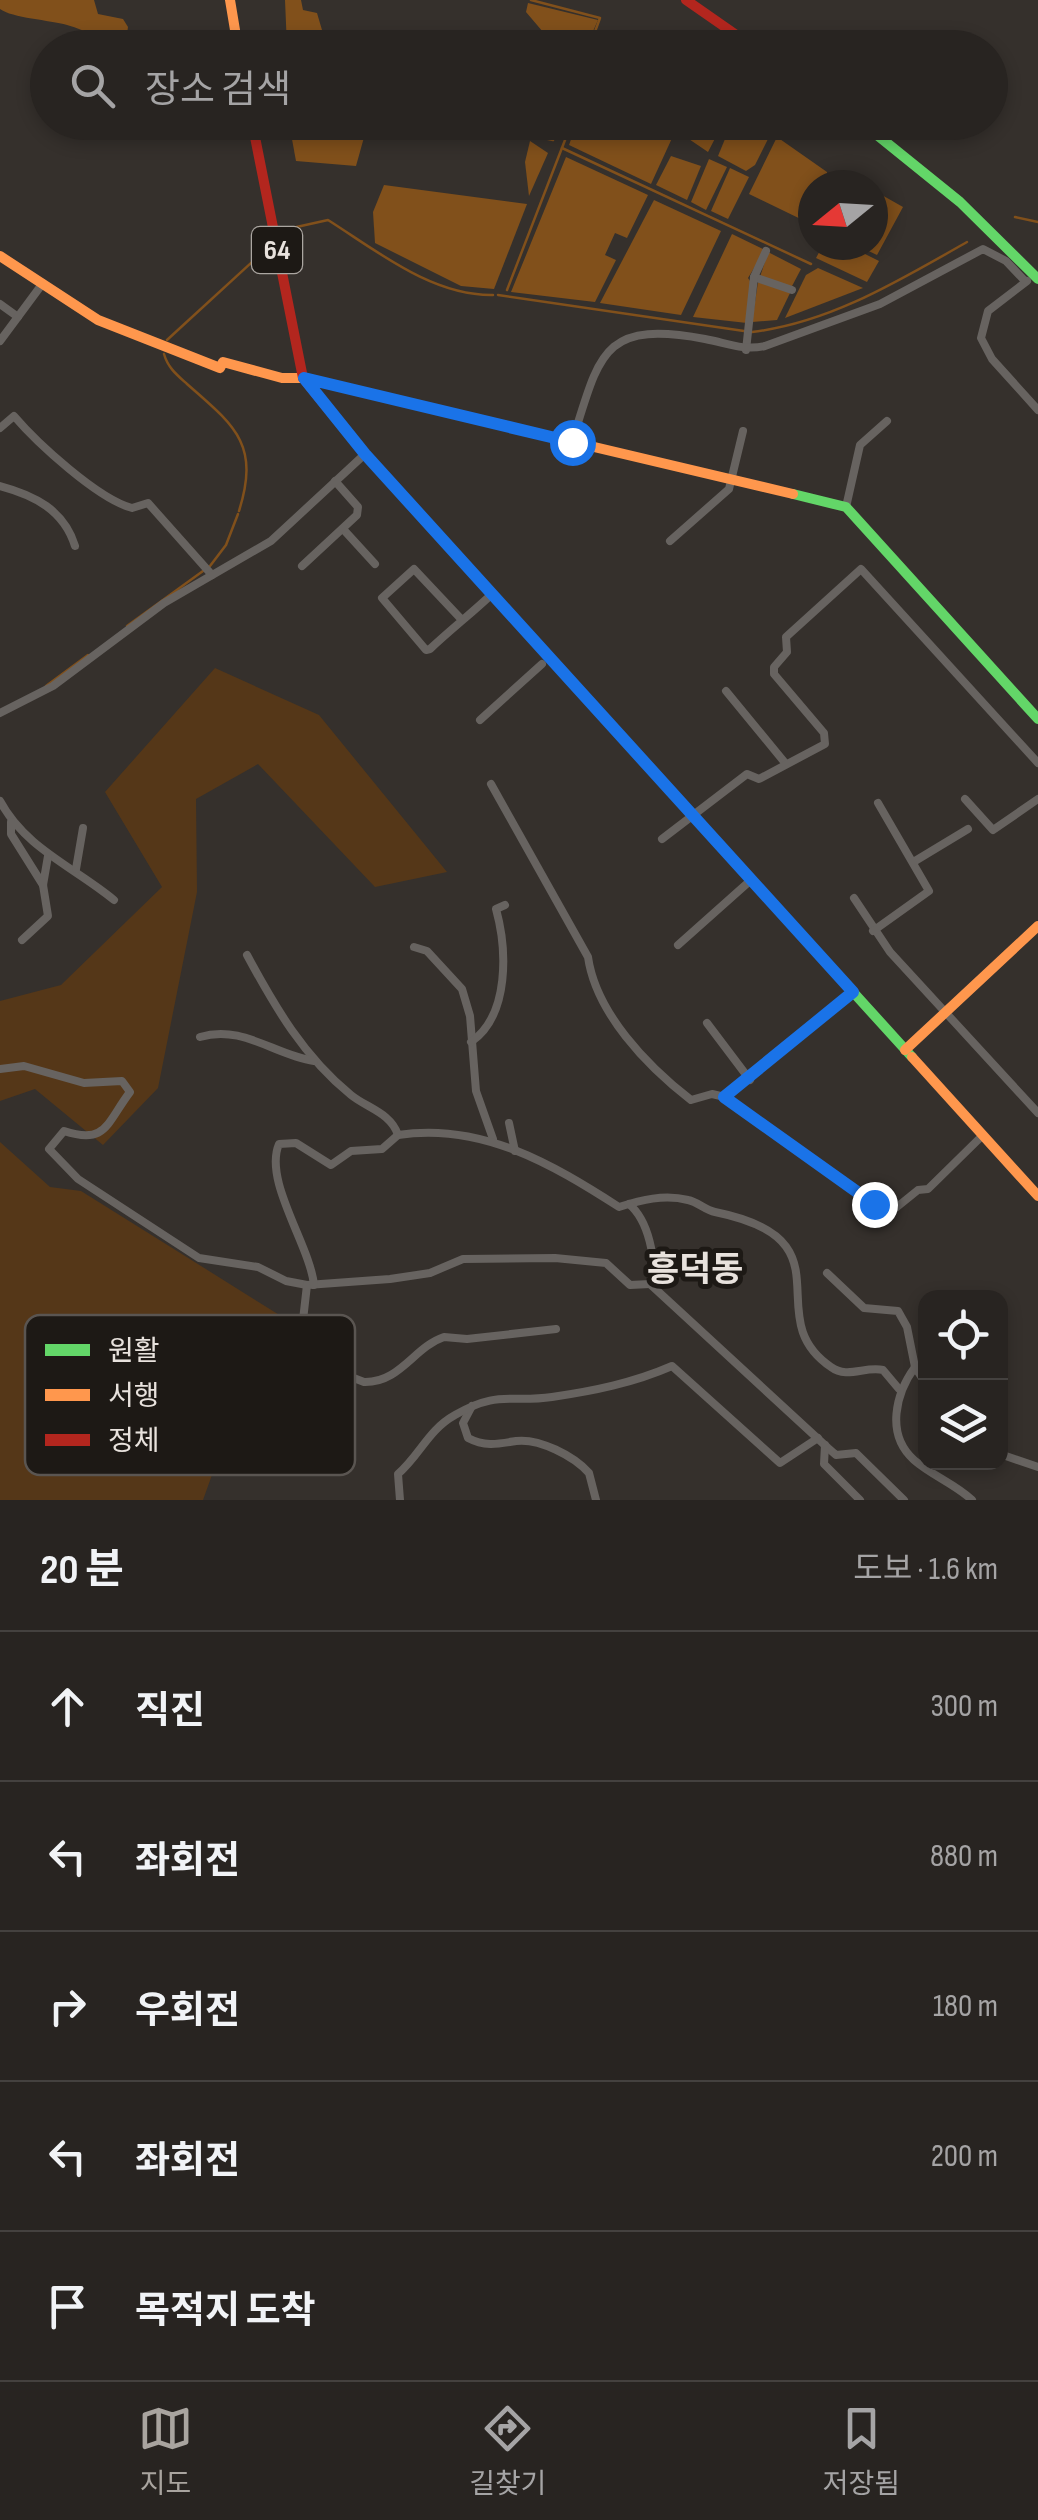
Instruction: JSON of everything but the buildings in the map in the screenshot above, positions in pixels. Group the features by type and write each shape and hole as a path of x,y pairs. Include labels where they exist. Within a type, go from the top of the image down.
{"main road":[{"path":"230,0 235,30"},
{"path":"686,0 729,30"},
{"name":"64","path":"256,140 304,378"},
{"path":"883,140 960,202 1033,279"},
{"path":"0,256 98,320 220,368 223,362 282,378 304,378 846,507 1038,718"},
{"path":"304,378 365,454 1038,1196"},
{"path":"905,1050 1038,926"}],"street":[{"path":"572,442 602,356 628,336 648,330 746,350 880,304 984,249 1033,279 988,310 981,338 992,359 1038,410"},
{"path":"746,350 754,278 766,252"},
{"path":"754,278 792,290"},
{"path":"0,341 43,283"},
{"path":"0,304 18,317"},
{"path":"0,428 14,416 113,500 132,508 148,503 212,575"},
{"path":"846,507 860,445 887,421"},
{"path":"670,541 722,498 732,480 743,431"},
{"path":"0,712 53,686 164,602 271,542 365,454"},
{"path":"302,566 344,529 358,507 335,481"},
{"path":"0,486 38,500 59,515 75,546"},
{"path":"344,529 375,564"},
{"path":"462,620 414,569 382,598 426,650 462,620 492,594"},
{"path":"662,839 747,774 759,779 826,740 774,674 776,662 787,652 786,637 861,569 1038,763"},
{"path":"480,720 542,664"},
{"path":"726,691 786,764"},
{"path":"491,784 588,957 595,988 623,1032 690,1100 712,1094 724,1097 874,1204 892,1211 918,1190 928,1189 983,1136"},
{"path":"965,799 993,830 1038,799"},
{"path":"0,801 12,822 48,856 76,869 114,900"},
{"path":"873,930 928,895 929,886 878,804"},
{"path":"12,822 11,834 43,886"},
{"path":"76,869 83,828"},
{"path":"915,861 968,829"},
{"path":"22,940 48,916 43,886 48,856"},
{"path":"678,945 752,880"},
{"path":"854,898 873,930 1038,1113"},
{"path":"471,1042 482,1033 502,988 505,934 496,910 505,905"},
{"path":"414,947 427,950 462,989 476,1091 494,1139"},
{"path":"247,955 274,1006 314,1061 356,1100 386,1117 398,1134"},
{"path":"724,1097 750,1080 853,992"},
{"path":"707,1023 750,1080"},
{"path":"200,1036 218,1032 237,1034 314,1061"},
{"path":"0,1068 24,1066 84,1083 122,1082 130,1092 96,1135 85,1138 64,1131 48,1149 78,1179 198,1258 258,1266 310,1285 430,1273 463,1259 555,1258 606,1263 630,1285 650,1284 836,1455 856,1453 904,1500"},
{"path":"508,1123 515,1151"},
{"path":"305,1315 311,1258 285,1199 275,1157 279,1144 296,1143 331,1165 351,1151 382,1149 398,1134 494,1139 556,1167 619,1206 652,1198 690,1200 707,1210 771,1230 800,1272 800,1328 820,1359 836,1371 883,1370 899,1388"},
{"path":"628,1204 638,1214 647,1238 654,1270 650,1284"},
{"path":"827,1273 864,1308 898,1311 907,1327 915,1367 923,1380"},
{"path":"355,1379 375,1382 406,1366 444,1337 467,1339 556,1329"},
{"path":"400,1500 398,1474 413,1464 432,1431 472,1406 496,1396 551,1397 608,1388 672,1366 780,1463 821,1441"},
{"path":"915,1367 899,1388 897,1430 914,1461 972,1500"},
{"path":"472,1406 462,1423 468,1438 491,1445 532,1442 557,1451 590,1473 596,1500"},
{"path":"821,1441 824,1464 860,1500"},
{"path":"1008,1457 1038,1467"}],"shaded area":[{"path":"0,0 94,0 98,14 123,19 128,30 82,30 0,9"},
{"path":"285,0 301,0 303,10 317,13 322,30 286,30"},
{"path":"528,3 598,20 594,30 541,30 526,12"},
{"path":"292,140 363,140 356,166 296,161"},
{"path":"571,140 671,140 651,184 569,145"},
{"path":"690,140 714,140 708,152"},
{"path":"725,140 768,140 755,165 746,171 718,156"},
{"path":"776,140 781,140 824,170 798,170 798,218 749,194"},
{"path":"530,141 548,153 529,196 525,162"},
{"path":"671,156 701,166 687,200 656,185"},
{"path":"566,157 648,195 627,238 615,233 605,255 616,260 595,302 511,292"},
{"path":"709,159 727,167 706,210 691,202"},
{"path":"730,168 749,177 728,219 711,211"},
{"path":"384,185 527,204 494,289 461,286 375,243 373,212"},
{"path":"888,198 903,207 888,235"},
{"path":"654,200 721,231 681,315 600,303"},
{"path":"732,234 765,250 748,278 752,284 747,323 693,317"},
{"path":"768,252 801,269 791,288 760,277"},
{"path":"820,260 879,261 867,282"},
{"path":"818,268 863,288 785,318 806,275"},
{"path":"758,282 791,291 777,320 752,322"},
{"path":"215,668 319,715 447,872 375,887 258,764 196,799 197,892 158,1088 103,1145 35,1089 0,1101 0,1001 61,985 162,887 105,792"},
{"path":"0,1142 50,1187 81,1191 279,1315 25,1315 25,1475 212,1475 203,1500 0,1500"}],"waterway":[{"path":"531,0 600,18 596,30"},
{"path":"507,290 565,140"},
{"path":"562,148 811,264"},
{"path":"1015,217 1038,222"},
{"path":"292,228 328,220 427,280 448,288 493,295"},
{"path":"752,332 837,310 967,242"},
{"path":"167,340 264,251"},
{"path":"498,295 744,331"},
{"path":"164,354 173,371 218,412 239,438 246,469 239,511"},
{"path":"210,566 226,545 238,514"},
{"path":"127,626 203,571"},
{"path":"46,686 88,655"}],"traffic: fast":[{"path":"883,140 960,202 1038,279"},
{"path":"793,494 846,507 1038,719"},
{"path":"619,734 912,1057"}],"traffic: slow":[{"path":"230,0 235,30"},
{"path":"0,256 98,320 220,368 223,362 282,378 303,378 793,494"},
{"path":"905,1050 1038,926"},
{"path":"912,1057 1038,1196"}],"traffic: jam":[{"path":"686,0 729,30"},
{"path":"256,140 303,378 365,454 619,734"}],"district":[{"name":"흥덕동","path":"695,1270"}],"route":[{"path":"572,442 304,378 365,454 853,992 750,1080 724,1097 874,1204"}]}
